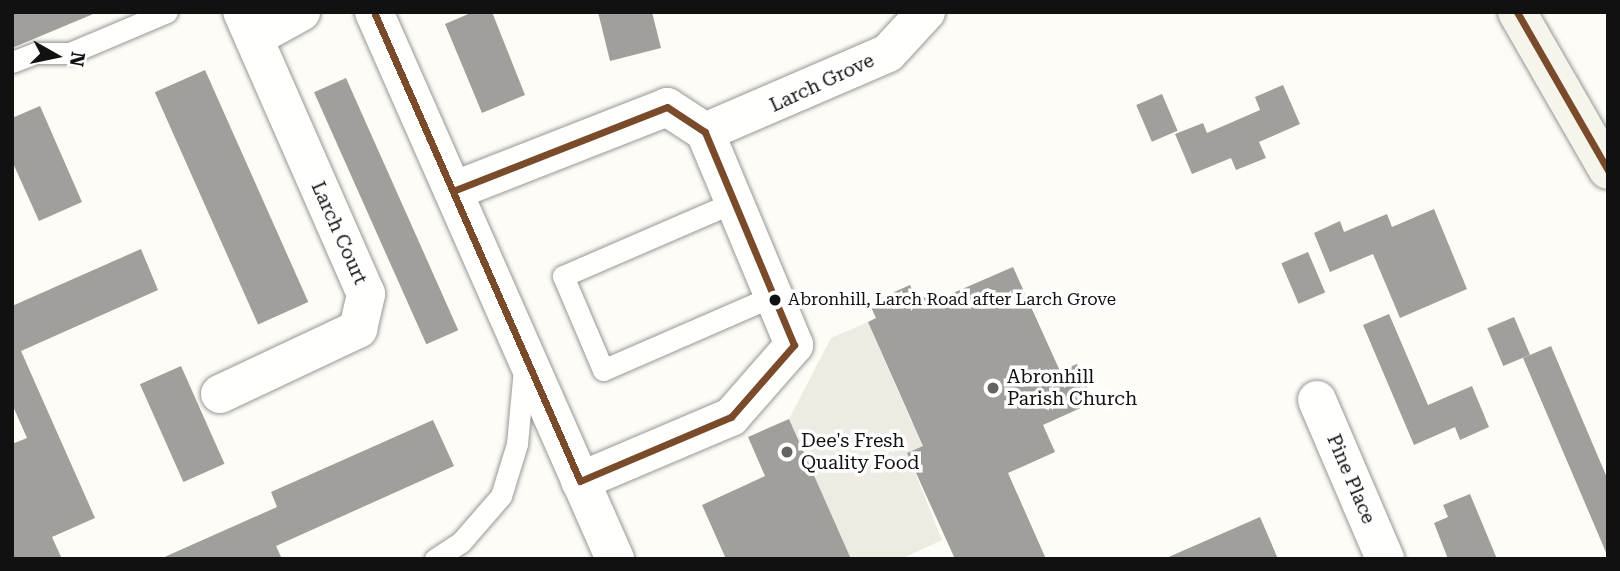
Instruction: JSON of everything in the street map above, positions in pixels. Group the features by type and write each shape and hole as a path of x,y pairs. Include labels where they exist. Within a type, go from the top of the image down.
{"street":[{"name":"Larch Court","path":"220,394 358,329 366,294 248,25 301,12"},
{"path":"374,12 615,559"},
{"name":"Larch Grove","path":"705,132 888,53 926,12"},
{"path":"1517,12 1608,170"},
{"path":"453,191 667,107 705,132 794,345 731,417 580,481"},
{"name":"Pine Place","path":"1317,400 1385,559"}],"lane":[{"path":"12,62 36,53 69,53 167,12"},
{"path":"734,202 562,276 603,370 773,296"},
{"path":"435,559 461,542 501,496 517,444 525,356"}],"shaded area":[{"path":"868,322 911,421 930,443 907,453 942,540 901,559 851,559 789,419 831,338"}],"building":[{"path":"12,12 98,12 12,48"},
{"path":"473,12 492,12 525,95 482,113 445,24"},
{"path":"598,12 652,12 661,48 610,61"},
{"path":"205,70 308,302 258,324 155,92"},
{"path":"346,78 458,330 426,344 314,92"},
{"path":"1283,85 1300,124 1259,142 1266,158 1236,170 1231,158 1192,174 1175,134 1203,123 1207,133 1260,110 1255,97"},
{"path":"1162,94 1178,131 1152,142 1136,105"},
{"path":"40,106 82,202 39,221 12,161 12,118"},
{"path":"1434,209 1467,289 1400,318 1373,254 1330,272 1314,233 1340,221 1344,232 1387,214 1392,227"},
{"path":"141,249 158,290 21,351 95,518 52,537 62,559 12,559 12,444 27,438 12,404 12,306"},
{"path":"1308,252 1325,293 1298,304 1281,263"},
{"name":"Abronhill Parish Church","path":"1013,267 1060,371 1077,364 1094,402 1043,425 1055,452 1008,473 1046,559 955,559 907,453 923,446 868,322 876,318 869,303 910,285 916,300 936,291 939,299"},
{"path":"1389,314 1428,405 1472,386 1489,427 1460,440 1455,427 1414,445 1363,325"},
{"path":"1514,317 1530,355 1503,366 1487,328"},
{"path":"1551,346 1608,480 1608,557 1523,358"},
{"path":"181,366 225,464 183,482 140,384"},
{"path":"789,419 851,559 726,559 702,505 765,476 748,437"},
{"path":"433,420 454,466 276,546 282,559 160,559 277,507 271,492"},
{"path":"1470,494 1497,559 1448,559 1434,523 1448,517 1443,505"},
{"path":"1260,517 1278,559 1164,559"}],"transit line":[{"path":"374,12 580,481 731,417 794,345 705,132 667,107 453,191"},
{"path":"1517,12 1608,170"}],"place":[{"name":"Abronhill, Larch Road after Larch Grove","path":"775,300"},
{"name":"Abronhill Parish Church","path":"993,388"},
{"name":"Dee's Fresh Quality Food","path":"787,452"}]}
